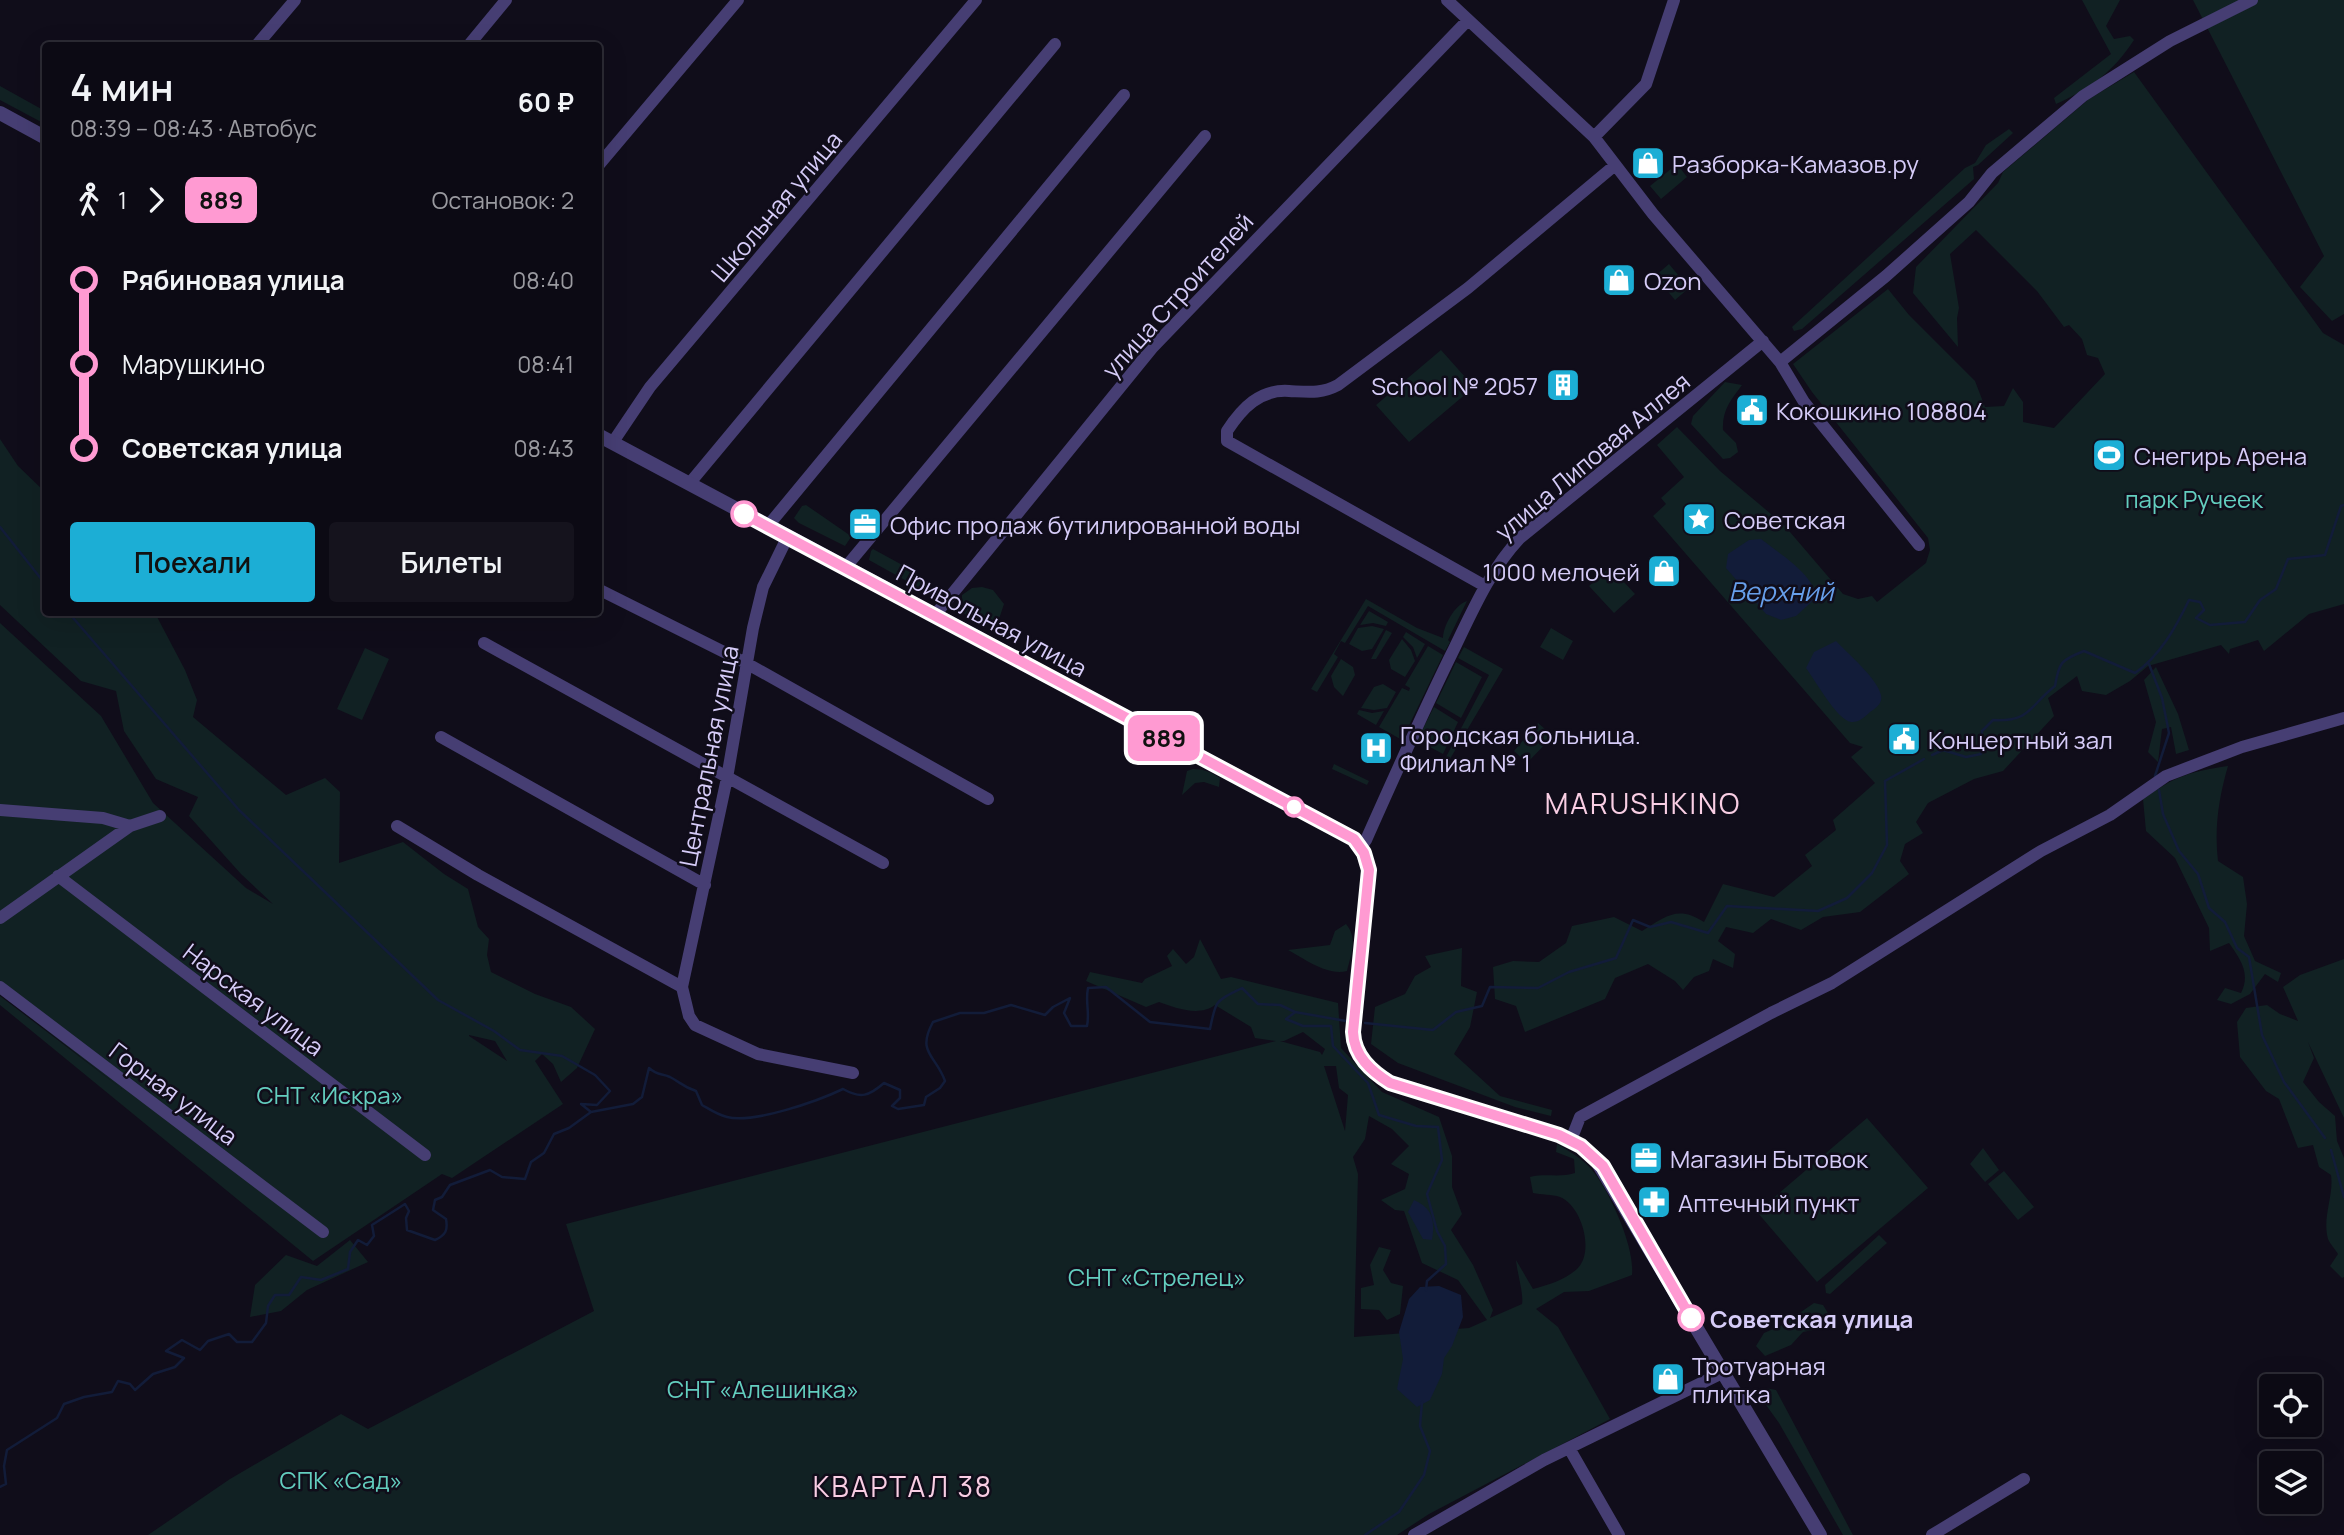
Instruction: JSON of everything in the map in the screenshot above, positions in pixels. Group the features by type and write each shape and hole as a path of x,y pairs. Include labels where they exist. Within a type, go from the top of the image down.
{"street":[{"path":"259,42 295,0"},
{"path":"471,42 506,0"},
{"path":"602,161 738,0"},
{"name":"Школьная улица","path":"613,442 650,387 976,0"},
{"path":"1447,0 1594,137 1614,166 1780,362 1804,402 1919,545"},
{"path":"1594,137 1646,84 1675,0"},
{"path":"1780,362 1969,202 1992,173 2083,96 2171,41 2252,0"},
{"name":"улица Строителей","path":"935,615 1153,347 1468,20"},
{"path":"689,484 1055,44"},
{"path":"768,527 1124,95"},
{"path":"0,113 42,136"},
{"path":"845,568 1205,136"},
{"path":"1485,586 1324,497 1227,441 1225,436 1250,402 1265,393 1289,391 1315,394 1338,385 1468,288 1614,166"},
{"name":"улица Липовая Аллея","path":"1361,847 1485,586 1500,561 1520,538 1763,341"},
{"name":"Привольная улица","path":"602,437 787,538 1351,836 1361,847"},
{"name":"Центральная улица","path":"682,987 727,778 746,663 763,587 787,538"},
{"path":"602,591 746,663 988,799"},
{"path":"484,643 883,863"},
{"path":"1571,1140 1580,1118 1771,1013 1832,983 2041,850 2110,815 2166,776 2242,747 2344,718"},
{"path":"441,737 705,885"},
{"path":"0,810 103,818 130,826"},
{"path":"0,918 130,826 160,816"},
{"path":"397,826 478,875 682,987 689,1016 695,1025 758,1054 853,1073"},
{"path":"1361,847 1368,864 1369,881 1353,1032 1356,1049 1367,1065 1390,1083 1571,1140 1587,1150 1603,1166 1820,1535"},
{"name":"Нарская улица","path":"58,876 425,1155"},
{"name":"Горная улица","path":"0,987 323,1232"},
{"path":"1414,1535 1569,1448 1724,1372"},
{"path":"1569,1448 1619,1535"},
{"path":"1932,1535 2024,1479"}],"green space":[{"path":"2082,0 2120,0 2106,26 2114,39 2130,36 2134,40 2100,78 2056,104 2054,98 2111,54"},
{"path":"2193,0 2344,0 2344,314 2332,321 2300,287 2324,256"},
{"name":"парк Ручеек","path":"2134,72 2323,333 2344,345 2344,604 2309,614 2264,651 2258,640 2230,649 2229,654 2221,645 2148,666 2130,681 2106,695 2082,691 2077,676 2048,698 2054,716 2003,771 1974,779 1928,803 1916,822 1923,833 1905,844 1900,861 1909,874 1860,912 1823,917 1801,930 1771,919 1753,933 1726,927 1718,941 1735,954 1733,968 1713,959 1709,971 1694,977 1683,990 1675,981 1648,964 1615,978 1605,999 1525,1032 1516,1006 1495,999 1493,967 1513,961 1539,962 1566,943 1572,926 1614,917 1642,931 1672,914 1687,914 1704,922 1723,884 1774,897 1812,866 1805,855 1836,830 1833,820 1875,783 1851,757 1863,747 1850,743 1653,516 1666,504 1661,498 1684,477 1657,445 1677,427 1720,471 1784,525 1843,594 1858,599 1872,596 1877,602 1926,563 1930,550 1928,538 1812,392 1793,364 1888,289 1909,315 1975,381 1985,407 2004,406 2013,388 2023,402 2023,422 2054,428 2105,374 2098,358 2087,355 2082,339 2069,325 2064,327 2037,291 1976,230 1950,254 1959,308 1958,347 1913,293 1916,267 1998,183 2003,172 2089,99"},
{"path":"0,86 42,109 42,122 0,100"},
{"path":"2009,129 2013,133 1973,167 1974,179 1802,329 1794,331 1792,327 1965,168 1975,163 1986,145"},
{"path":"1677,164 1687,177 1661,199 1650,186"},
{"path":"1669,264 1689,288 1675,300 1655,276"},
{"path":"1441,350 1474,387 1409,442 1376,405"},
{"path":"1725,382 1742,385 1728,406 1723,423 1723,430 1736,443 1738,452 1723,459 1691,424 1693,416"},
{"name":"СНТ «Искра»","path":"0,439 18,466 42,489 42,616 157,616 185,670 197,700 193,717 286,795 325,778 340,792 339,863 403,842 468,889 478,927 489,939 487,955 491,972 535,994 571,1007 595,1029 577,1068 561,1082 553,1064 542,1054 535,1061 563,1104 452,1178 442,1174 313,1261 0,1005 0,996 122,1089 0,994 0,623 101,716 153,803 246,888 273,904 241,874 189,816 198,797 156,779 124,731 116,691 81,681 0,605","holes":["469,1035 495,1041 507,1061 469,1036"]},
{"path":"806,505 851,537 845,546 794,518 802,506"},
{"path":"873,549 906,567 941,593 930,594 869,560"},
{"path":"1610,567 1635,594 1614,613 1589,586"},
{"path":"972,588 993,590 1004,604 997,625 975,622 961,611 962,595"},
{"path":"1366,599 1417,628 1443,638 1450,617 1467,601 1445,651 1368,606 1345,643 1341,641 1334,654 1338,657 1317,692 1311,689"},
{"path":"1369,611 1388,622 1386,626 1373,623 1360,625"},
{"path":"1372,626 1384,629 1372,649 1362,651 1349,644 1358,628"},
{"path":"1551,628 1573,641 1563,660 1540,647"},
{"path":"1386,630 1392,633 1376,659 1371,659"},
{"path":"1406,632 1425,644 1417,658 1413,647 1403,637"},
{"path":"1402,639 1411,650 1415,661 1405,677 1391,669 1389,660"},
{"path":"1428,646 1443,655 1402,740 1379,727 1402,688 1409,691 1410,688 1405,685"},
{"path":"1464,647 1503,669 1450,759 1446,757 1489,675 1458,658"},
{"path":"365,648 389,659 362,720 337,709"},
{"path":"1341,659 1353,667 1355,675 1343,696 1334,687 1331,676"},
{"path":"1456,662 1482,677 1461,718 1436,703"},
{"path":"2156,667 2178,714 2189,750 2176,754 2171,727 2162,729 2158,762 2148,752 2156,722 2144,680"},
{"path":"1383,684 1396,692 1387,708 1361,708 1374,687"},
{"path":"1434,707 1458,722 1443,754 1417,740"},
{"path":"1359,710 1372,713 1384,711 1376,725 1357,714"},
{"path":"1538,723 1553,736 1527,763 1514,751"},
{"path":"1334,764 1369,781 1367,785 1332,769"},
{"path":"2228,766 2218,813 2218,861 2243,877 2247,904 2244,936 2255,961 2281,973 2278,982 2265,974 2250,994 2231,1004 2217,1000 2225,988 2241,993 2245,979 2243,967 2229,943 2210,951 2209,928 2175,858 2146,831 2143,799 2183,776"},
{"path":"1187,771 1207,771 1220,778 1219,787 1204,782 1195,783 1182,795"},
{"path":"1346,924 1353,941 1347,971 1324,969 1288,950 1330,945 1335,931"},
{"path":"1200,939 1221,979 1231,977 1338,1003 1341,1048 1382,1092 1439,1117 1452,1156 1452,1187 1462,1214 1451,1230 1473,1265 1493,1310 1490,1318 1522,1304 1516,1260 1533,1289 1550,1284 1577,1269 1585,1252 1584,1230 1574,1210 1560,1197 1533,1193 1530,1177 1575,1173 1574,1159 1556,1152 1557,1144 1592,1170 1620,1220 1630,1250 1632,1275 1589,1291 1564,1292 1536,1309 1558,1327 1610,1419 1429,1514 1397,1535 148,1535 230,1479 341,1414 368,1429 594,1311 566,1224 1276,1041 1255,1038 1251,1027 1215,1005 1209,1009 1195,1011 1159,1002 1146,1007 1086,981 1090,972 1142,983 1172,966 1167,956 1173,949 1186,964 1194,957","holes":["1303,1032 1325,1049 1322,1055 1320,1052 1280,1041","1324,1066 1336,1066 1339,1088 1348,1095 1345,1131","1369,1116 1392,1129 1409,1146 1391,1164 1409,1174 1405,1189 1381,1200 1395,1210 1404,1211 1422,1263 1458,1280 1487,1320 1469,1328 1354,1337 1358,1174 1353,1157 1365,1139"]},
{"path":"1462,948 1461,986 1477,992 1470,1027 1454,1054 1500,1096 1552,1110 1551,1116 1515,1107 1398,1063 1371,1044 1375,1007 1405,994 1415,976 1431,967 1425,956"},
{"path":"2344,959 2344,1118 2308,1042 2314,1058 2303,1082 2335,1116 2337,1141 2344,1158 2342,1278 2330,1266 2338,1254 2329,1241 2327,1231 2331,1175 2319,1167 2313,1145 2298,1148 2279,1099 2266,1091 2240,1057 2237,1022 2246,1008 2267,1005 2298,1021 2283,987 2300,975"},
{"path":"1867,1118 1928,1188 1817,1282 1757,1212"},
{"path":"1983,1148 1999,1170 1985,1182 1970,1164"},
{"path":"2004,1171 2034,1207 2018,1220 1988,1184"},
{"path":"1879,1235 1887,1243 1830,1294 1826,1293 1825,1285"},
{"path":"350,1240 368,1262 307,1290 281,1311 250,1317 255,1285 286,1255 317,1266"},
{"path":"1379,1247 1391,1250 1383,1270 1391,1283 1403,1286 1400,1314 1387,1320 1379,1310 1361,1309 1361,1288 1374,1285 1370,1265"},
{"path":"1814,1303 1823,1305 1831,1318 1823,1328 1803,1332 1791,1345 1765,1356 1756,1346 1764,1333 1782,1325"},
{"path":"1765,1388 1776,1390 1853,1535 1843,1535 1779,1423 1761,1398"}],"water":[{"name":"Верхний","path":"1761,539 1802,572 1814,588 1817,597 1796,616 1781,620 1766,614 1726,568 1728,554 1749,540"},
{"path":"1836,641 1868,674 1881,695 1879,705 1856,722 1845,720 1839,714 1806,668 1814,652"},
{"path":"1414,1200 1429,1211 1433,1227 1432,1240 1423,1239 1408,1212"},
{"path":"1439,1286 1461,1295 1463,1317 1452,1346 1444,1358 1442,1374 1430,1400 1417,1407 1397,1389 1403,1359 1399,1332 1409,1299 1420,1287"}],"waterway":[{"path":"1932,755 1943,750 1966,757 1981,754 1982,731 1993,720 2015,718 2028,711 2055,686 2062,663 2076,654 2084,651 2135,673 2160,650 2189,600 2200,602 2204,610 2196,618 2210,625 2245,622 2260,600 2276,589 2288,559 2325,555 2341,506 2344,505"},
{"path":"0,527 42,580"},
{"path":"71,616 239,810 438,1000 494,1031 520,1050 562,1056 595,1075 610,1091 597,1105 581,1104 591,1112"},
{"path":"2149,664 2162,698 2169,733 2155,776"},
{"path":"1365,1023 1433,1030 1456,1012 1482,1006 1490,987 1538,988 1569,972 1616,958 1633,920 1650,927 1671,922 1708,933 1727,906 1818,911 1847,898 1872,873 1887,845 1885,781 1924,759"},
{"path":"2159,790 2163,814 2179,851 2198,874 2209,908 2225,922 2237,948 2249,957 2262,1035 2284,1082 2325,1138"},
{"path":"0,1487 6,1484 4,1466 7,1450 57,1418 64,1404 112,1392 118,1381 130,1384 135,1390 153,1374 175,1367 184,1358 166,1351 182,1340 200,1350 208,1341 229,1334 237,1342 252,1342 266,1323 268,1306 275,1295 289,1295 301,1277 321,1280 348,1269 350,1252 358,1240 367,1245 374,1236 372,1225 405,1204 409,1211 406,1218 407,1230 435,1240 439,1238 444,1234 447,1223 446,1219 433,1210 435,1200 442,1197 450,1185 490,1170 502,1177 525,1179 531,1162 544,1153 554,1134 569,1128 591,1112 633,1104 642,1097 649,1068 696,1091 702,1105 727,1117 769,1114 843,1089 865,1095 884,1083 900,1090 900,1098 892,1106 898,1109 924,1105 926,1097 940,1088 945,1081 929,1053 926,1041 933,1022 960,1013 984,1013 1011,1005 1045,1015 1053,1007 1070,998 1064,1013 1071,1026 1087,1026 1088,988 1106,987 1150,1022 1210,1029 1218,1002 1242,988 1258,1004 1280,1005 1295,1012 1346,1021"},
{"path":"1294,1013 1286,1019 1303,1026 1331,1026 1333,1046 1368,1083 1379,1115 1416,1126 1438,1127 1442,1160 1427,1194 1437,1231 1445,1246 1446,1264 1427,1281 1426,1290"},
{"path":"2331,1150 2344,1197"},
{"path":"1365,1535 1399,1512 1424,1475 1430,1451 1420,1426 1422,1402"}],"bus line":[{"name":"889","path":"744,514 1351,836 1364,853 1369,870 1353,1032 1361,1058 1390,1083 1559,1135 1587,1150 1603,1166 1691,1318"}],"place":[{"name":"Разборка-Камазов.ру","path":"1648,163"},
{"name":"Ozon","path":"1619,280"},
{"name":"School № 2057","path":"1563,385"},
{"name":"Кокошкино 108804","path":"1752,410"},
{"name":"Снегирь Арена","path":"2109,455"},
{"name":"Советская","path":"1699,519"},
{"name":"Офис продаж бутилированной воды","path":"865,524"},
{"name":"1000 мелочей","path":"1664,571"},
{"name":"Концертный зал","path":"1904,739"},
{"name":"Городская больница. Филиал № 1","path":"1376,748"},
{"name":"Магазин Бытовок","path":"1646,1158"},
{"name":"Аптечный пункт","path":"1654,1202"},
{"name":"Советская улица","path":"1691,1318"},
{"name":"Тротуарная плитка","path":"1668,1379"}],"district":[{"name":"MARUSHKINO","path":"1643,803"},
{"name":"КВАРТАЛ 38","path":"903,1486"}],"park label":[{"name":"СНТ «Стрелец»","path":"1157,1276"},
{"name":"СНТ «Алешинка»","path":"763,1388"},
{"name":"СПК «Сад»","path":"341,1479"}]}
